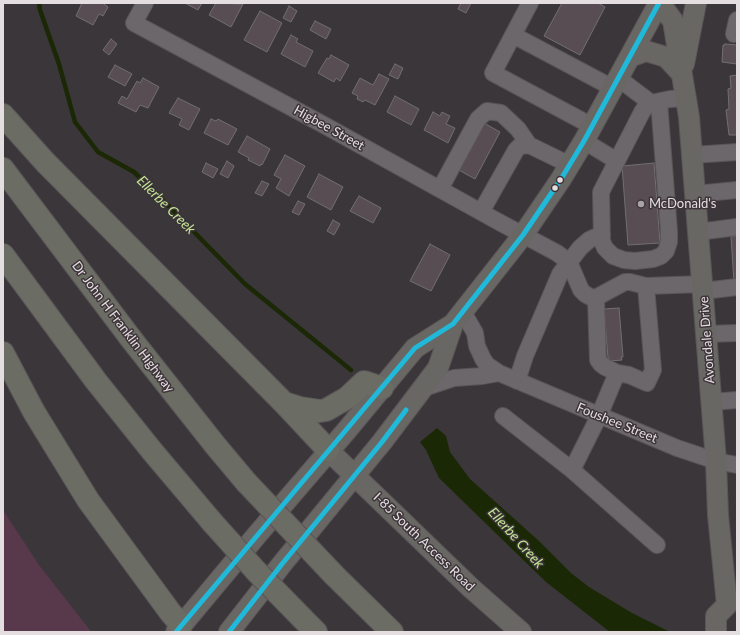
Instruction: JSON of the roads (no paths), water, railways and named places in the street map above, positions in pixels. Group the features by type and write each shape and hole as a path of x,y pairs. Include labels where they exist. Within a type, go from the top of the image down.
{"highway":[{"path":"3,115 56,172 284,403 328,450"},
{"name":"Dr John H Franklin Highway","path":"3,168 132,340 214,445 246,482 334,575 392,632"},
{"path":"3,255 96,381 152,451 212,522 256,571 309,626"},
{"path":"3,353 34,412 88,500 182,630"},
{"path":"284,403 300,408 320,411 326,410 347,398 364,382 382,388"}],"main road":[{"path":"229,632 282,564 382,442 438,368 458,318 523,235 570,165 660,3"},
{"name":"Avondale Drive","path":"660,3 673,21 686,98 696,194 712,402 718,515 732,608 716,616 716,632"},
{"name":"Avondale Drive","path":"682,74 691,37 696,3"},
{"path":"630,57 646,50 666,57 682,74"},
{"path":"182,630 328,450 347,430 415,348 458,318"},
{"name":"I-85 South Access Road","path":"328,450 471,588 521,632"}],"street":[{"name":"Higbee Street","path":"145,3 134,23 557,253 569,262"},
{"path":"530,3 493,73 588,134 617,161"},
{"path":"513,35 655,102"},
{"path":"655,102 665,173 669,242 666,251 661,256 653,259 635,261 624,260 614,256 605,248 602,241 601,192 647,105 655,102 686,98"},
{"path":"440,189 478,118 487,112 496,112 506,117 518,129 529,145 570,165"},
{"path":"481,212 516,150 520,146 529,145"},
{"path":"692,155 737,152"},
{"path":"601,207 608,219 610,236 620,249 628,253 637,254 651,253 657,250 661,245 663,238 660,190 665,173"},
{"path":"696,194 737,190"},
{"path":"698,232 737,227"},
{"path":"517,381 560,274 580,248 589,240 602,234"},
{"path":"569,262 581,290 590,298 596,300"},
{"path":"646,286 653,370 647,382 605,368 598,360 596,300 599,296 625,282 646,286 737,287"},
{"name":"Foushee Street","path":"458,318 475,333 477,346 487,365 499,373 677,448 716,461 737,464"},
{"path":"706,334 737,333"},
{"path":"421,390 454,378 499,373"},
{"path":"572,470 600,416 617,373"},
{"path":"712,402 737,400"},
{"path":"503,416 572,470 657,545"}],"water":[{"path":"437,428 446,436 450,452 470,479 539,541 571,573 589,587 632,613 670,632 610,632 546,582 439,478 426,450 420,442"}],"waterway":[{"name":"Ellerbe Creek","path":"39,3 40,10 59,64 75,122 98,152 134,172 245,284 351,370"}],"place":[{"name":"McDonald's","path":"641,204"}]}
